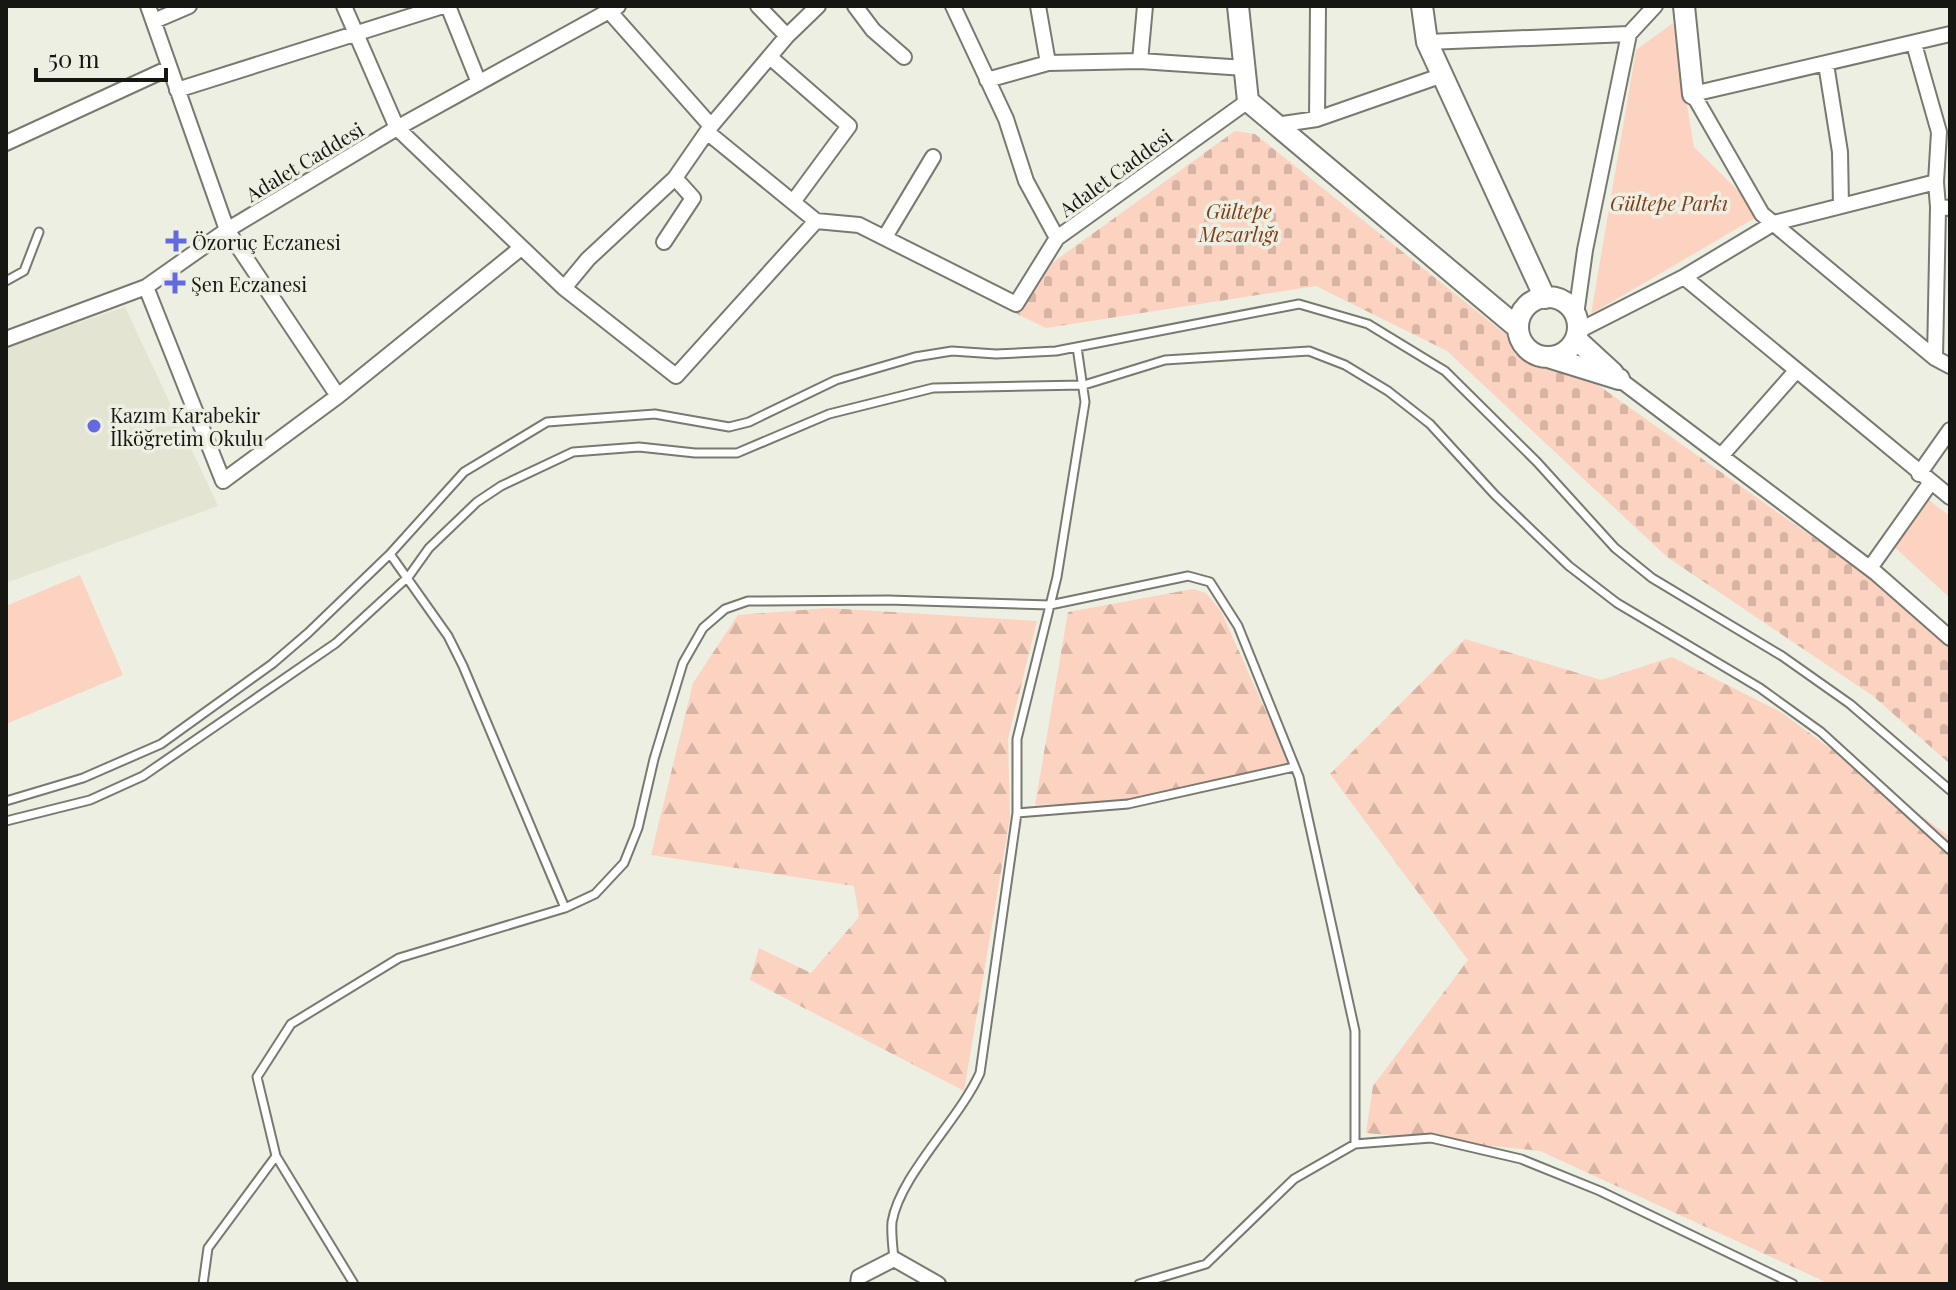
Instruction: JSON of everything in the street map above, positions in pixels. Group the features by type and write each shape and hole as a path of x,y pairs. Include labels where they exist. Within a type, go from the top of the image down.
{"street":[{"path":"148,6 227,230 338,396"},
{"path":"154,21 189,6"},
{"path":"344,6 397,128 564,288 676,376 816,221"},
{"path":"177,90 354,31 445,6 479,83"},
{"path":"758,6 787,36"},
{"path":"564,288 588,259 675,178 709,129 787,36 818,6"},
{"path":"855,6 873,30 904,57"},
{"name":"Adalet Caddesi","path":"953,6 1006,119 1026,181 1057,238 1248,101"},
{"path":"1038,6 1048,63"},
{"path":"1140,61 1145,6"},
{"path":"1238,6 1248,101 1518,328 1530,352 1619,379"},
{"path":"1317,119 1318,6"},
{"path":"1422,6 1427,42 1545,298"},
{"path":"1548,357 1565,353 1577,328 1585,250 1629,34 1655,6"},
{"path":"1684,6 1693,94 1762,214 1935,358 1950,366"},
{"path":"614,8 709,129 816,221 859,225 1016,304 1057,238"},
{"name":"Adalet Caddesi","path":"6,339 146,287 227,230 397,128 614,8"},
{"path":"1427,42 1629,34"},
{"path":"1693,94 1950,34"},
{"path":"1914,44 1945,131 1936,182 1944,207 1935,358"},
{"path":"771,58 849,126 793,202"},
{"path":"987,80 1048,63 1140,61 1245,68"},
{"path":"1826,64 1839,140 1841,206"},
{"path":"6,143 169,68"},
{"path":"1276,125 1317,119 1443,75"},
{"path":"885,237 933,157"},
{"path":"664,242 693,198 675,178"},
{"path":"1577,328 1684,277 1774,223 1936,182"},
{"path":"146,287 223,481 338,396 521,248"},
{"path":"1684,277 1950,497"},
{"path":"1518,328 1523,309 1530,302 1545,298 1565,302 1577,328 1619,379 1870,568 1950,638"},
{"path":"1721,456 1796,371"},
{"path":"1870,568 1925,478 1950,430"},
{"path":"858,1284 859,1277 894,1259 938,1284"}],"lane":[{"path":"6,281 24,271 39,232"},
{"path":"6,801 83,778 161,744 286,653 390,554 464,472 547,422 655,414 729,427 749,422 836,380 915,357 952,351 996,354 1077,347 1299,304 1368,324 1445,371 1537,462 1615,548 1652,578 1782,656 1850,704 1950,790"},
{"path":"894,1259 892,1221 912,1177 970,1097 980,1073 1017,813 1017,739 1060,563 1084,385 1077,347"},
{"path":"6,821 90,800 143,776 336,643 409,576 429,548 477,502 501,486 573,452 639,447 695,453 737,453 829,414 933,388 1084,385 1165,360 1309,351 1345,365 1388,391 1430,424 1495,495 1569,566 1617,603 1760,688 1821,732 1950,850"},
{"path":"390,554 409,576 463,666 565,908"},
{"path":"354,1284 276,1156 257,1077 291,1024 399,958 565,908 595,894 624,863 638,828 683,663 703,628 725,609 748,601 1050,605 1188,576 1210,582 1238,626 1294,767 1355,1031 1352,1131 1355,1144"},
{"path":"1017,813 1128,804 1294,767"},
{"path":"1139,1284 1206,1264 1294,1179 1355,1144 1431,1138 1521,1159 1600,1191 1793,1284"},
{"path":"203,1284 208,1248 276,1156"}],"shaded area":[{"name":"Kazım Karabekir İlköğretim Okulu","path":"125,307 218,506 6,583 6,347"}],"green space":[{"name":"Gültepe Parkı","path":"1673,23 1694,147 1762,214 1591,314 1636,50"},
{"name":"Gültepe Mezarlığı","path":"1235,131 1255,134 1543,364 1595,383 1889,591 1950,649 1950,764 1873,696 1667,557 1447,351 1316,286 1046,328 1013,312 1052,263"},
{"path":"1926,498 1950,516 1950,598 1893,546"},
{"path":"80,575 123,675 6,724 6,606"},
{"path":"1193,589 1206,593 1221,611 1289,763 1122,801 1035,805 1068,612"},
{"path":"828,608 1037,621 1008,739 1010,818 964,1091 750,980 759,948 811,973 859,917 854,886 651,855 693,683 738,615"},
{"path":"1465,639 1601,680 1672,657 1781,712 1950,837 1950,1284 1830,1284 1540,1151 1366,1133 1373,1086 1468,960 1330,774"}],"place":[{"name":"Özoruç Eczanesi","path":"176,241"},
{"name":"Şen Eczanesi","path":"175,283"},
{"name":"Kazım Karabekir İlköğretim Okulu","path":"94,426"}]}
